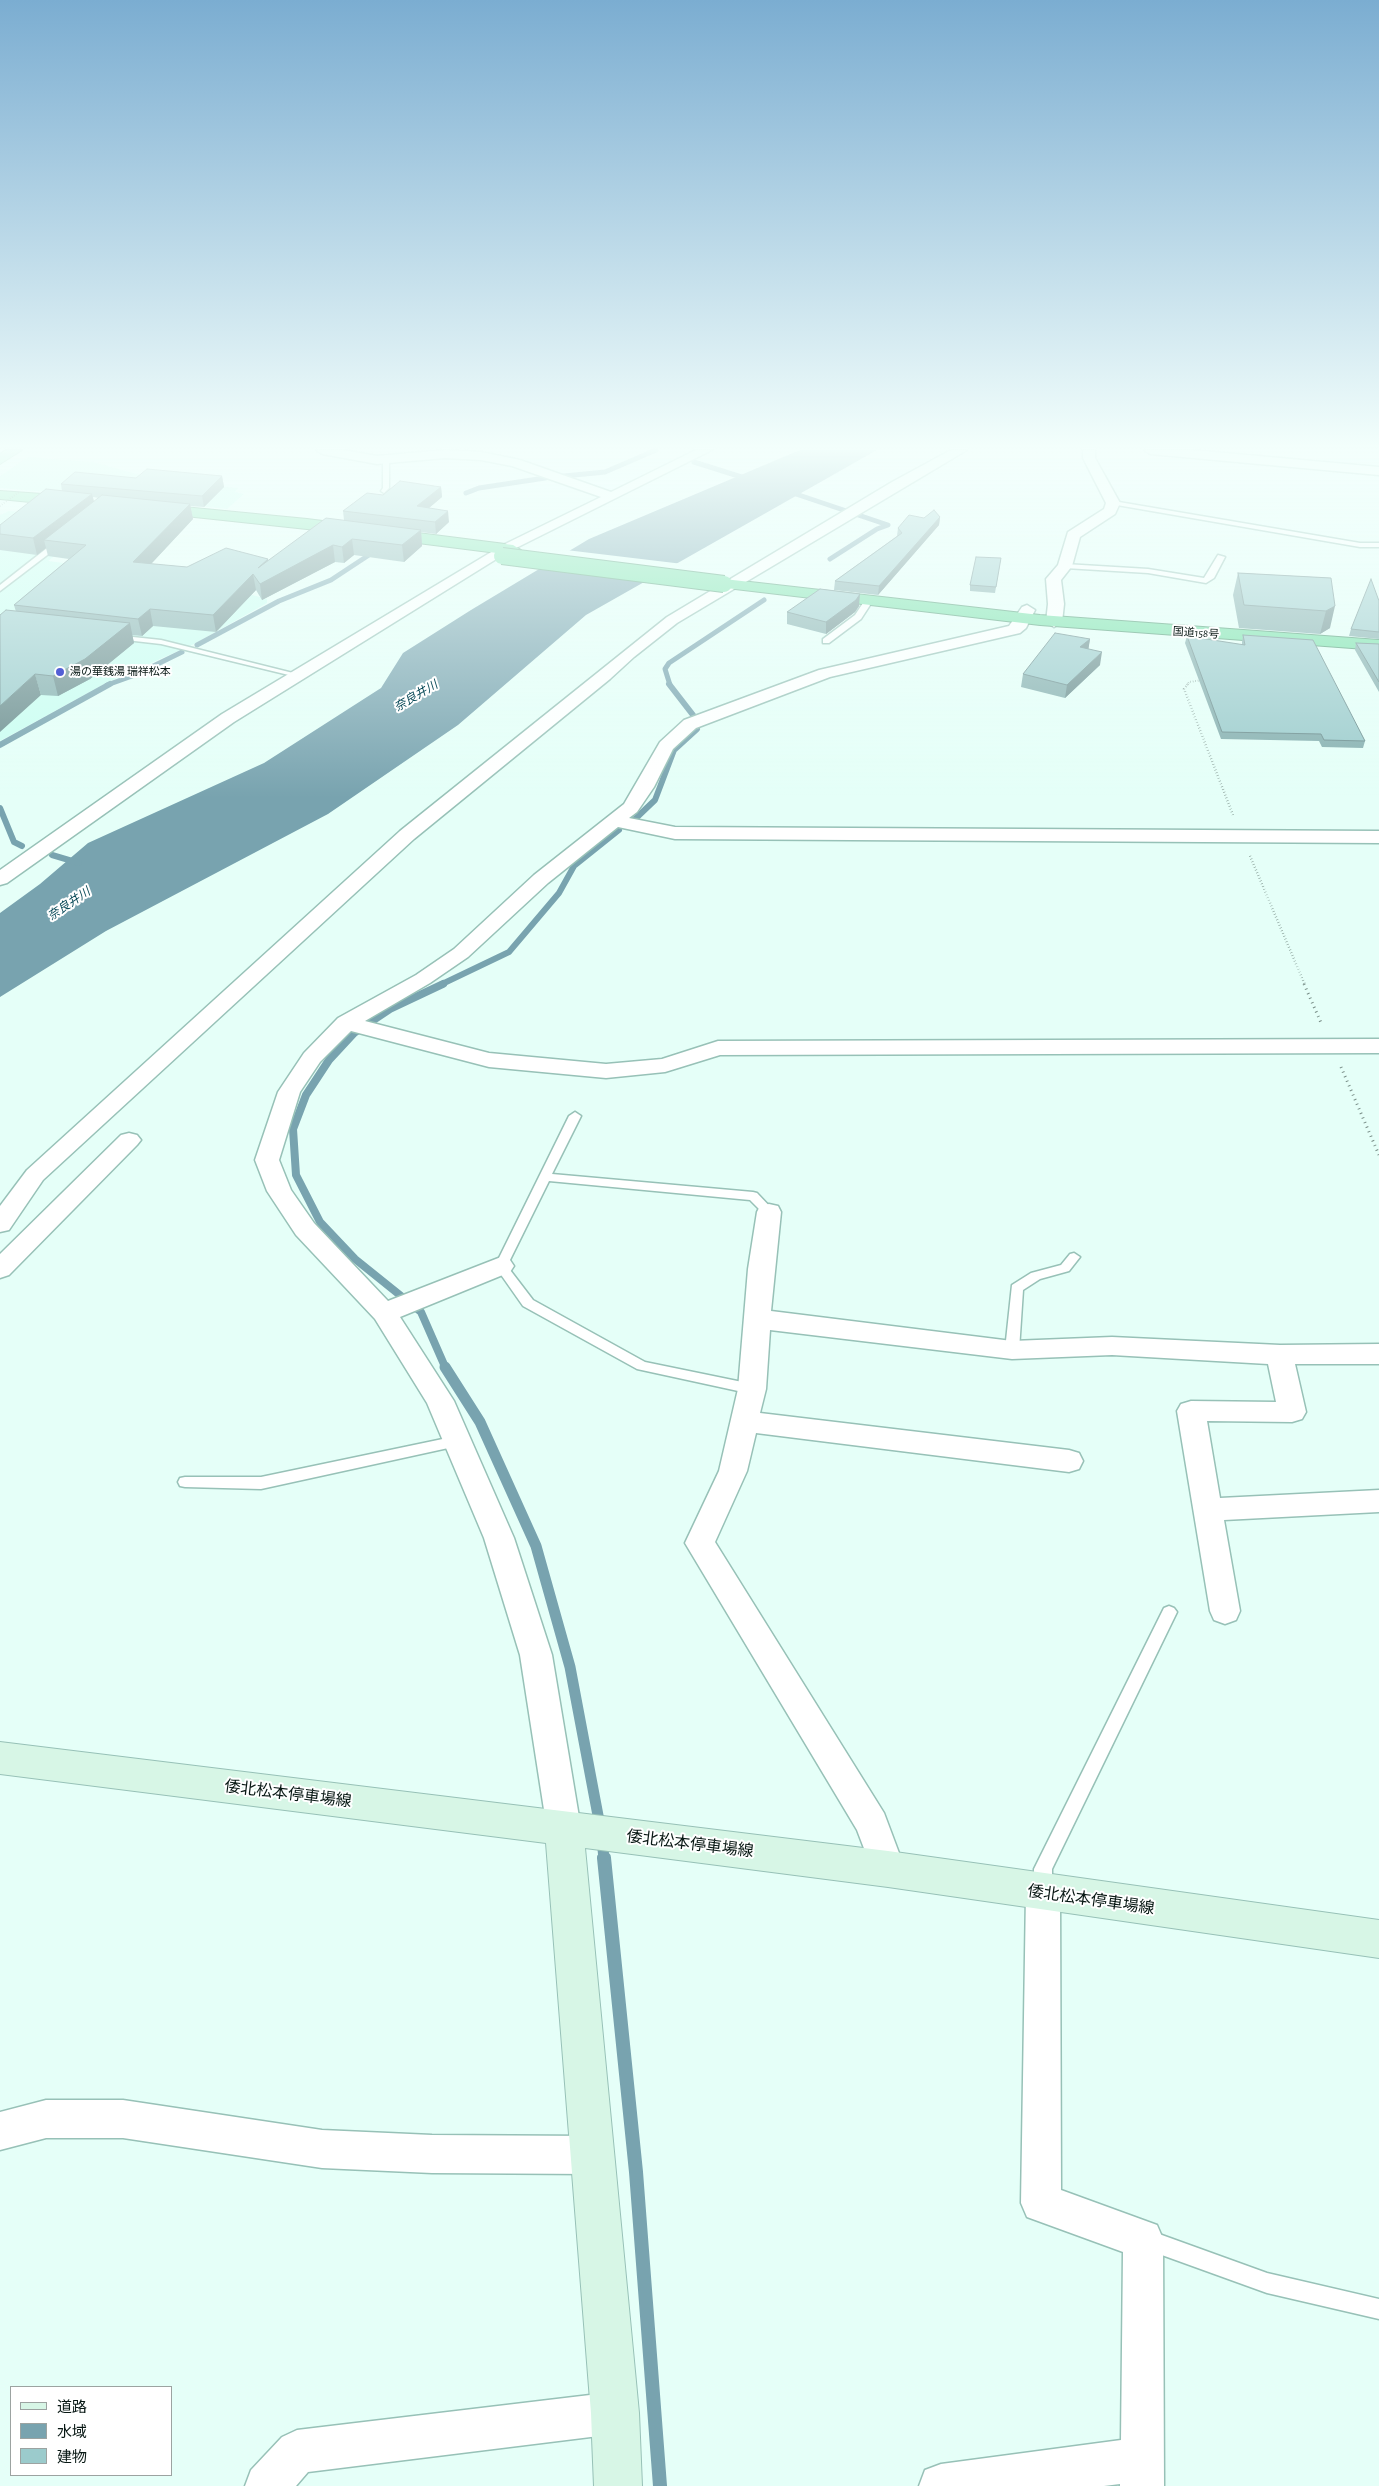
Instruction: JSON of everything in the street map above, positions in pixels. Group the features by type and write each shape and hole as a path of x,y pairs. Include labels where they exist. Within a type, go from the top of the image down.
{"highway":[{"name":"国道158号","path":"633,566 732,576 1025,614"},
{"name":"国道158号","path":"732,576 868,602 1379,645"},
{"name":"国道158号","path":"1055,617 1379,638"}],"main road":[{"name":"倭北松本停車場線","path":"2,1763 888,1869 1043,1893 1379,1939"},
{"path":"589,1832 591,2156 615,2414 618,2486"}],"street":[{"path":"0,879 228,718 482,566"},
{"path":"0,1224 35,1175 273,955 407,836 604,676 628,654 732,576 748,566"},
{"path":"1055,617 1053,579 1065,566"},
{"path":"589,1832 499,1538 440,1401 384,1313 305,1229 279,1191 267,1160 289,1092 312,1058 346,1023 423,979 461,953 540,880 631,808 645,787 666,746 690,724 825,673 1014,630 1025,614"},
{"path":"615,821 675,833 1379,837"},
{"path":"346,1023 489,1060 606,1071 665,1065 718,1048 1379,1046"},
{"path":"0,1269 130,1140"},
{"path":"769,1212 760,1269 752,1388 733,1471 700,1544 872,1824 888,1869"},
{"path":"384,1313 502,1266"},
{"path":"758,1319 1012,1350 1112,1346 1280,1356 1379,1354"},
{"path":"1225,1611 1191,1412 1292,1412 1280,1356"},
{"path":"744,1421 1069,1460"},
{"path":"1208,1510 1379,1501"},
{"path":"941,2486 1142,2472 1143,2239 1041,2203 1043,1893"},
{"path":"0,2131 46,2119 123,2119 322,2149 432,2154 591,2156"},
{"path":"267,2486 297,2452 615,2414"}],"lane":[{"path":"0,589 29,566"},
{"path":"1065,566 1148,571 1206,581 1216,566"},
{"path":"826,641 858,617 868,602"},
{"path":"104,636 161,642 297,675"},
{"path":"575,1116 502,1266 528,1303 642,1366 752,1388"},
{"path":"546,1177 753,1196 769,1212"},
{"path":"1012,1350 1017,1288 1036,1276 1065,1268 1074,1257"},
{"path":"185,1482 261,1483 457,1441"},
{"path":"1043,1893 1043,1869 1169,1612"},
{"path":"1143,2239 1267,2283 1379,2309"}],"path":[{"path":"1205,680 1189,682 1184,689 1241,835 1379,1155"}],"shaded area":[{"path":"0,566 86,566 201,581 267,599 267,603 194,644 106,683 0,741"}],"water":[{"name":"奈良井川","path":"544,566 672,566 586,615 458,725 328,814 106,931 0,997 0,913 40,884 88,843 264,763 381,688 403,653"}],"pier":[{"path":"538,566 679,566 650,582 536,567"}],"building":[{"path":"61,566 260,566 258,568 261,566 294,566 260,584 253,574 213,615 150,609 138,619 14,605"},
{"path":"856,566 897,566 879,586 835,581"},
{"path":"974,566 1000,566 996,587 970,585"},
{"path":"1238,573 1331,578 1335,606 1326,611 1244,605"},
{"path":"1371,579 1379,601 1379,632 1351,629"},
{"path":"820,589 860,594 856,600 826,622 787,612"},
{"path":"6,610 130,623 85,659 53,676 35,674 0,706 0,615"},
{"path":"1055,633 1090,639 1080,647 1102,652 1067,685 1023,674"},
{"path":"1243,635 1313,640 1365,741 1324,740 1321,734 1222,732 1187,636 1245,645"},
{"path":"1356,643 1379,644 1379,682"}],"waterway":[{"path":"197,645 279,601 331,580 352,566"},
{"path":"670,685 665,669 669,663 764,600"},
{"path":"107,685 135,675 182,652"},
{"path":"0,745 110,684"},
{"path":"669,684 693,715"},
{"path":"633,821 655,800 674,750 697,729"},
{"path":"0,808 14,842 22,846"},
{"path":"440,985 509,952 559,893 574,866 619,830"},
{"path":"52,855 79,863"},
{"path":"443,984 390,1009 354,1033 329,1060 306,1095 293,1129 296,1175 320,1222 355,1259 421,1312 445,1368"},
{"path":"445,1368 480,1422 536,1546 570,1667 600,1826"},
{"path":"602,1839 604,1859"},
{"path":"604,1858 636,2172 660,2486"}],"place":[{"name":"湯の華銭湯 瑞祥松本","path":"60,672"}]}
